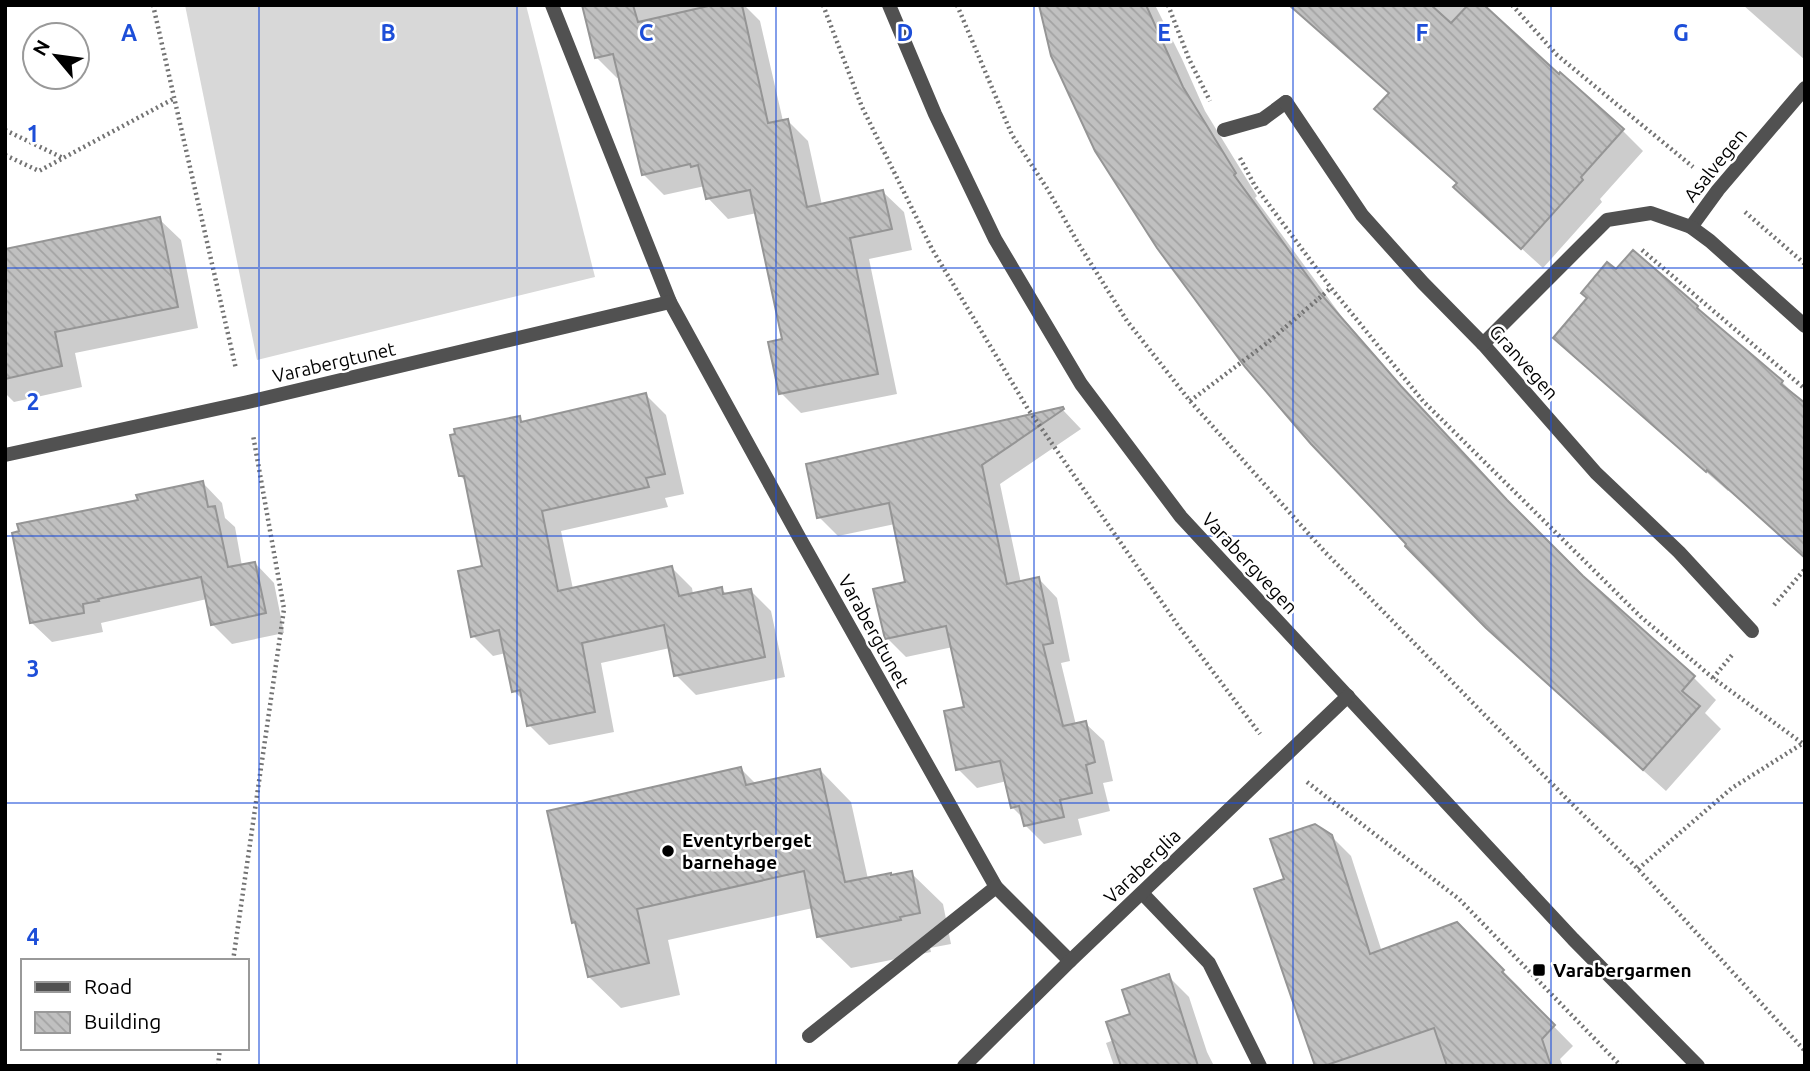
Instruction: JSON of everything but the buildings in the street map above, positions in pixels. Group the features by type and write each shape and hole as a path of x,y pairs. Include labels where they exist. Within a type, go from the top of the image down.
{"street":[{"name":"Varabergtunet","path":"552,5 670,302 996,887 1070,961"},
{"name":"Varabergvegen","path":"889,5 935,114 995,240 1081,384 1181,517 1573,939 1698,1066"},
{"name":"Asalvegen","path":"1607,220 1651,213 1691,227 1718,190 1805,88"},
{"name":"Granvegen","path":"1224,130 1264,119 1286,102 1362,215 1483,344 1596,473 1679,552 1752,631"},
{"path":"1483,344 1607,220"},
{"path":"1691,227 1805,326"},
{"name":"Varabergtunet","path":"5,455 248,402 670,302"},
{"name":"Varaberglia","path":"964,1066 1348,696"},
{"path":"809,1036 996,887"},
{"path":"1142,893 1209,963 1260,1066"}],"path":[{"path":"153,5 233,360 248,402 284,609 233,959"},
{"path":"823,5 862,107 932,248 1028,409 1177,624 1279,760 1459,899 1621,1066"},
{"path":"957,5 1012,135 1126,321 1190,401 1324,551 1638,869 1805,1051"},
{"path":"1168,5 1189,59 1255,186 1331,288 1423,401 1641,617 1713,678 1803,742 1732,788 1638,869"},
{"path":"1512,5 1557,55 1805,264"},
{"path":"5,155 39,171 175,98"},
{"path":"5,130 63,158"},
{"path":"1607,220 1805,389"},
{"path":"1190,401 1267,343 1331,288"}],"shaded area":[{"path":"185,5 526,5 595,277 257,360"}],"place":[{"name":"Eventyrberget barnehage","path":"668,851"},
{"name":"Varabergarmen","path":"1539,970"}]}
